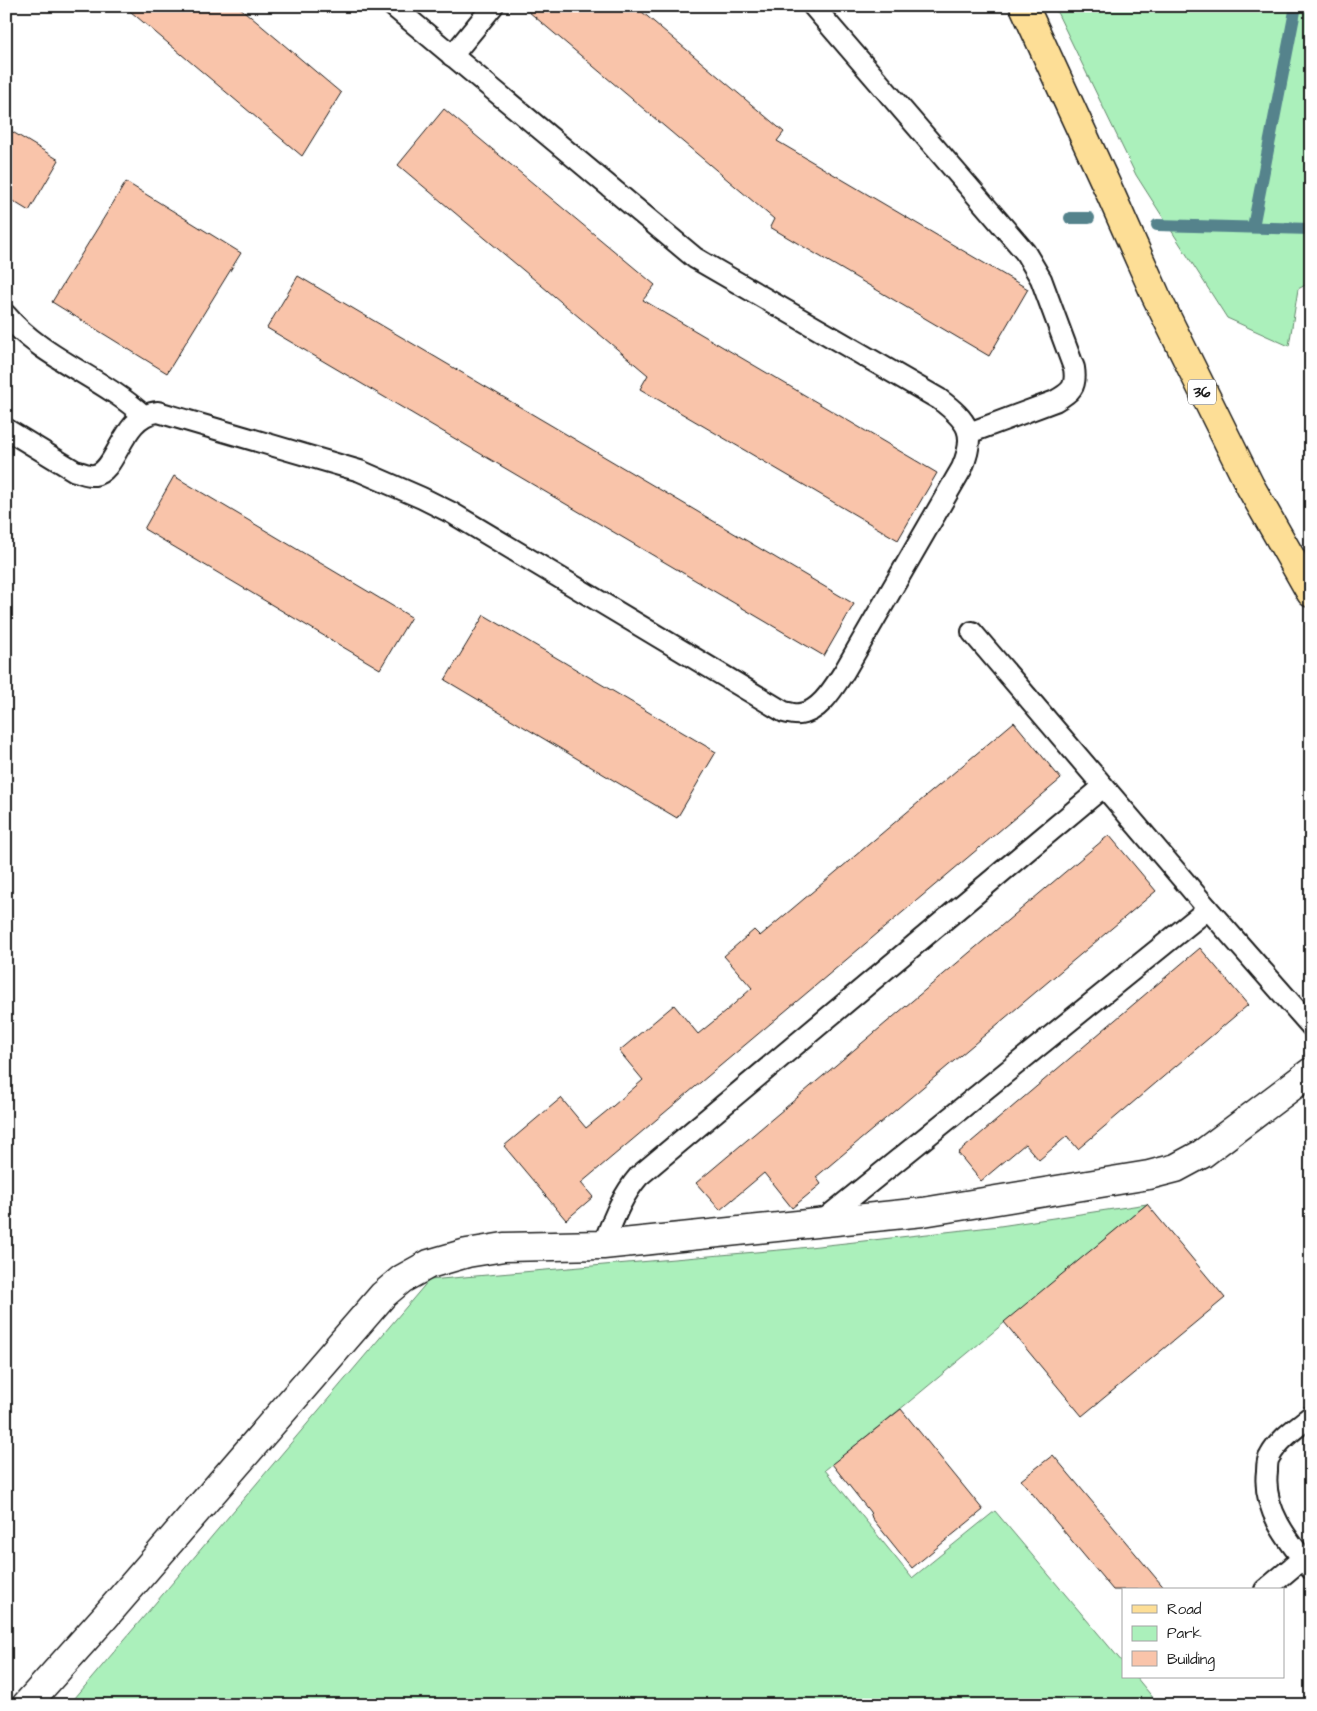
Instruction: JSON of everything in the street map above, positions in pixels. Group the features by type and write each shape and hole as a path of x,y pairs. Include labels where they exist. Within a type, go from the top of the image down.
{"main road":[{"name":"36","path":"1024,6 1112,195 1156,296 1225,437 1311,592"}],"street":[{"path":"26,1705 104,1618 383,1295 402,1279 429,1264 467,1253 504,1247 603,1245 923,1212 1148,1175 1176,1168 1202,1154 1308,1078"}],"lane":[{"path":"6,429 75,470 95,475 103,470 130,428 144,416 158,412 360,471 452,513 784,712 800,714 812,710 826,697 844,672 962,468 968,454 970,438 966,425 956,412 940,399 695,258 393,6"},
{"path":"452,56 493,6"},
{"path":"813,6 1025,252 1041,279 1074,368 1076,378 1074,386 1067,394 1055,401 969,433"},
{"path":"6,316 24,334 116,393 144,416"},
{"path":"972,632 1103,787 1311,1026"},
{"path":"603,1245 620,1204 629,1188 639,1176 1103,787"},
{"path":"821,1222 1208,909"},
{"path":"1268,1588 1307,1564 1273,1516 1266,1477 1268,1458 1275,1447 1311,1416"}],"green space":[{"path":"1054,6 1311,6 1311,282 1298,289 1289,346 1227,318 1136,175"},
{"path":"1147,1204 825,1470 912,1578 995,1511 1122,1662 1122,1678 1137,1678 1159,1705 69,1705 429,1280 791,1249 1000,1226"}],"building":[{"path":"124,6 238,6 341,93 302,156"},
{"path":"522,6 635,6 784,132 777,141 1028,289 989,356 770,227 774,219"},
{"path":"444,109 655,285 643,300 937,473 898,540 640,389 648,375 398,165"},
{"path":"6,128 59,160 29,211 6,197"},
{"path":"126,182 241,253 167,373 52,302"},
{"path":"298,276 854,604 824,656 267,328"},
{"path":"174,476 411,617 380,669 144,529"},
{"path":"484,615 716,752 677,818 445,680"},
{"path":"1014,722 1061,779 581,1183 593,1197 566,1220 504,1146 561,1098 586,1128 613,1106 643,1080 619,1051 674,1005 698,1034 725,1012 752,988 724,956 754,930 760,936"},
{"path":"1109,835 1156,891 816,1177 821,1184 792,1208 764,1173 720,1210 696,1183"},
{"path":"1200,948 1248,1005 1078,1149 1067,1136 1039,1160 1025,1144 981,1181 958,1153"},
{"path":"1147,1204 1225,1298 1082,1416 1004,1322"},
{"path":"901,1409 983,1510 912,1568 832,1464"},
{"path":"1053,1455 1164,1588 1122,1588 1122,1590 1113,1590 1021,1480"}],"waterway":[{"path":"1253,227 1296,6"},
{"path":"1070,218 1089,218"},
{"path":"1157,225 1311,229"}]}
